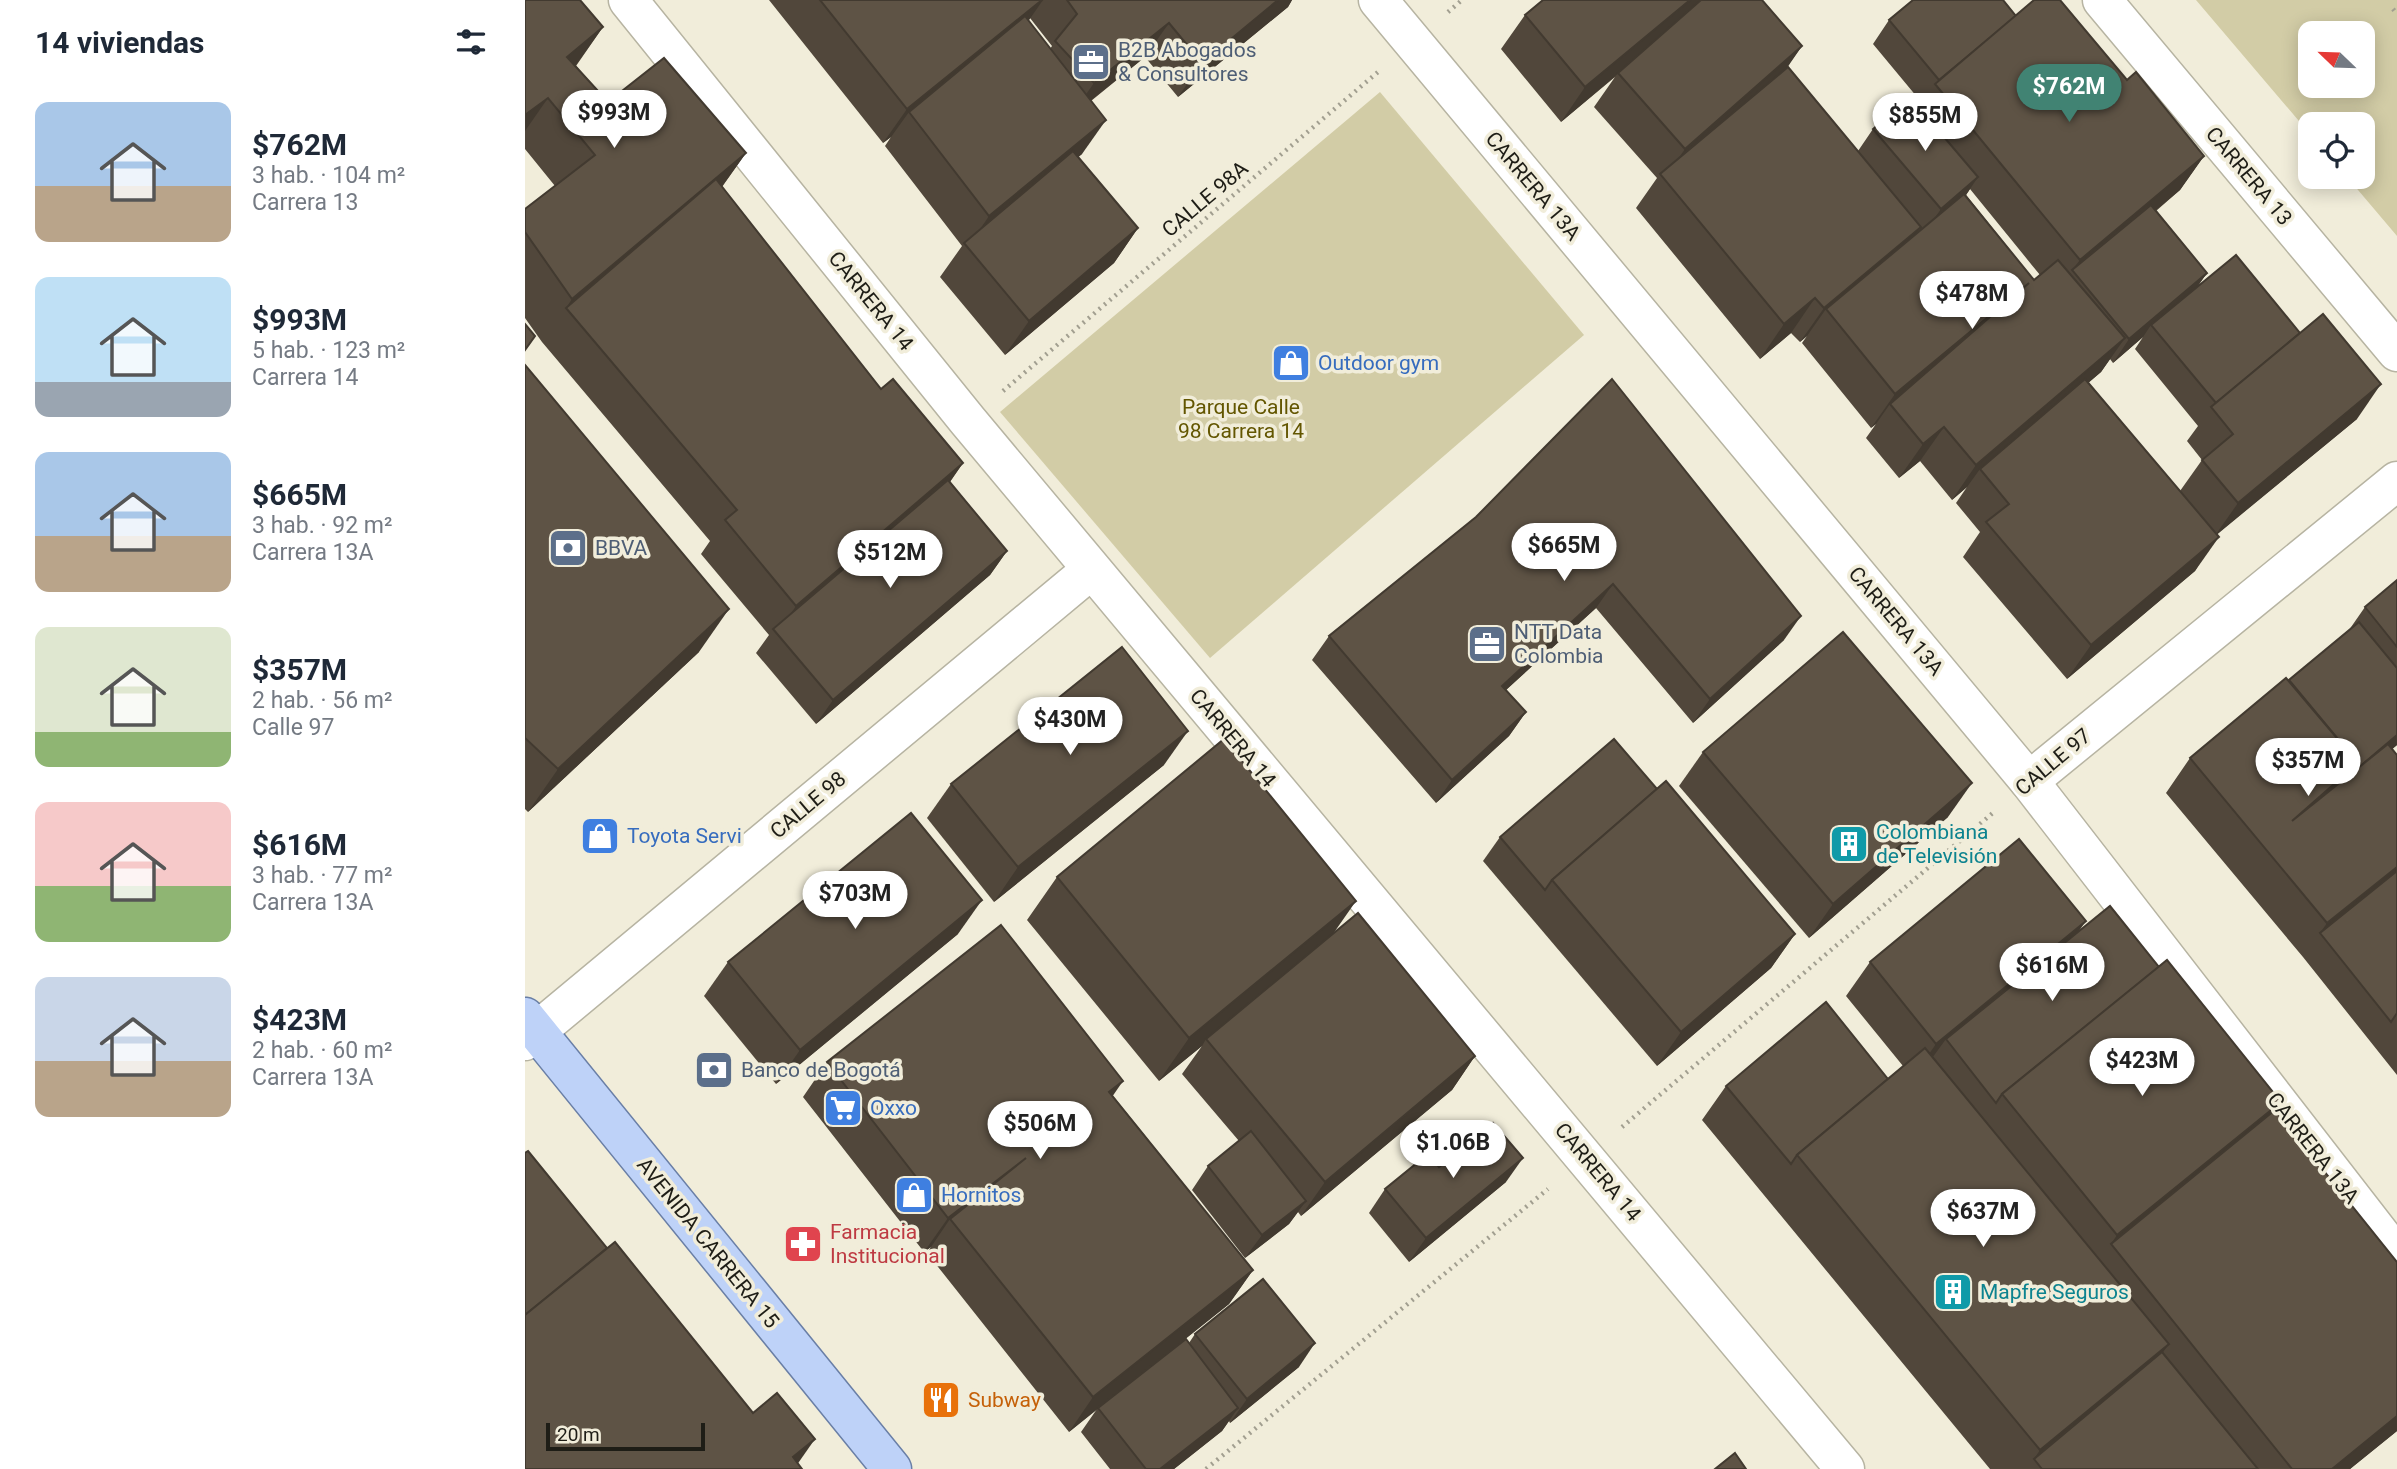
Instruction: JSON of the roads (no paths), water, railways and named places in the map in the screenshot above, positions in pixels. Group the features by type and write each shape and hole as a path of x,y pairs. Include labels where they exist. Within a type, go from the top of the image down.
{"main road":[{"name":"AVENIDA CARRERA 15","path":"529,1030 892,1469"}],"street":[{"name":"CARRERA 14","path":"628,0 1091,570 1845,1469"},
{"name":"CARRERA 13A","path":"1378,0 2029,782 2397,1256"},
{"name":"CARRERA 13","path":"2102,0 2397,352"},
{"name":"CALLE 97","path":"2029,782 2397,481"},
{"name":"CALLE 98","path":"529,1030 1091,570"}],"place":[{"name":"B2B Abogados & Consultores","path":"1091,62"},
{"name":"Outdoor gym","path":"1291,363"},
{"name":"BBVA","path":"568,548"},
{"name":"NTT Data Colombia","path":"1487,644"},
{"name":"Toyota Servi","path":"600,836"},
{"name":"Colombiana de Televisión","path":"1849,844"},
{"name":"Banco de Bogotá","path":"714,1070"},
{"name":"Oxxo","path":"843,1108"},
{"name":"Hornitos","path":"914,1195"},
{"name":"Farmacia Institucional","path":"803,1244"},
{"name":"Mapfre Seguros","path":"1953,1292"},
{"name":"Subway","path":"941,1400"}],"park label":[{"name":"Parque Calle 98 Carrera 14","path":"1241,419"}]}
